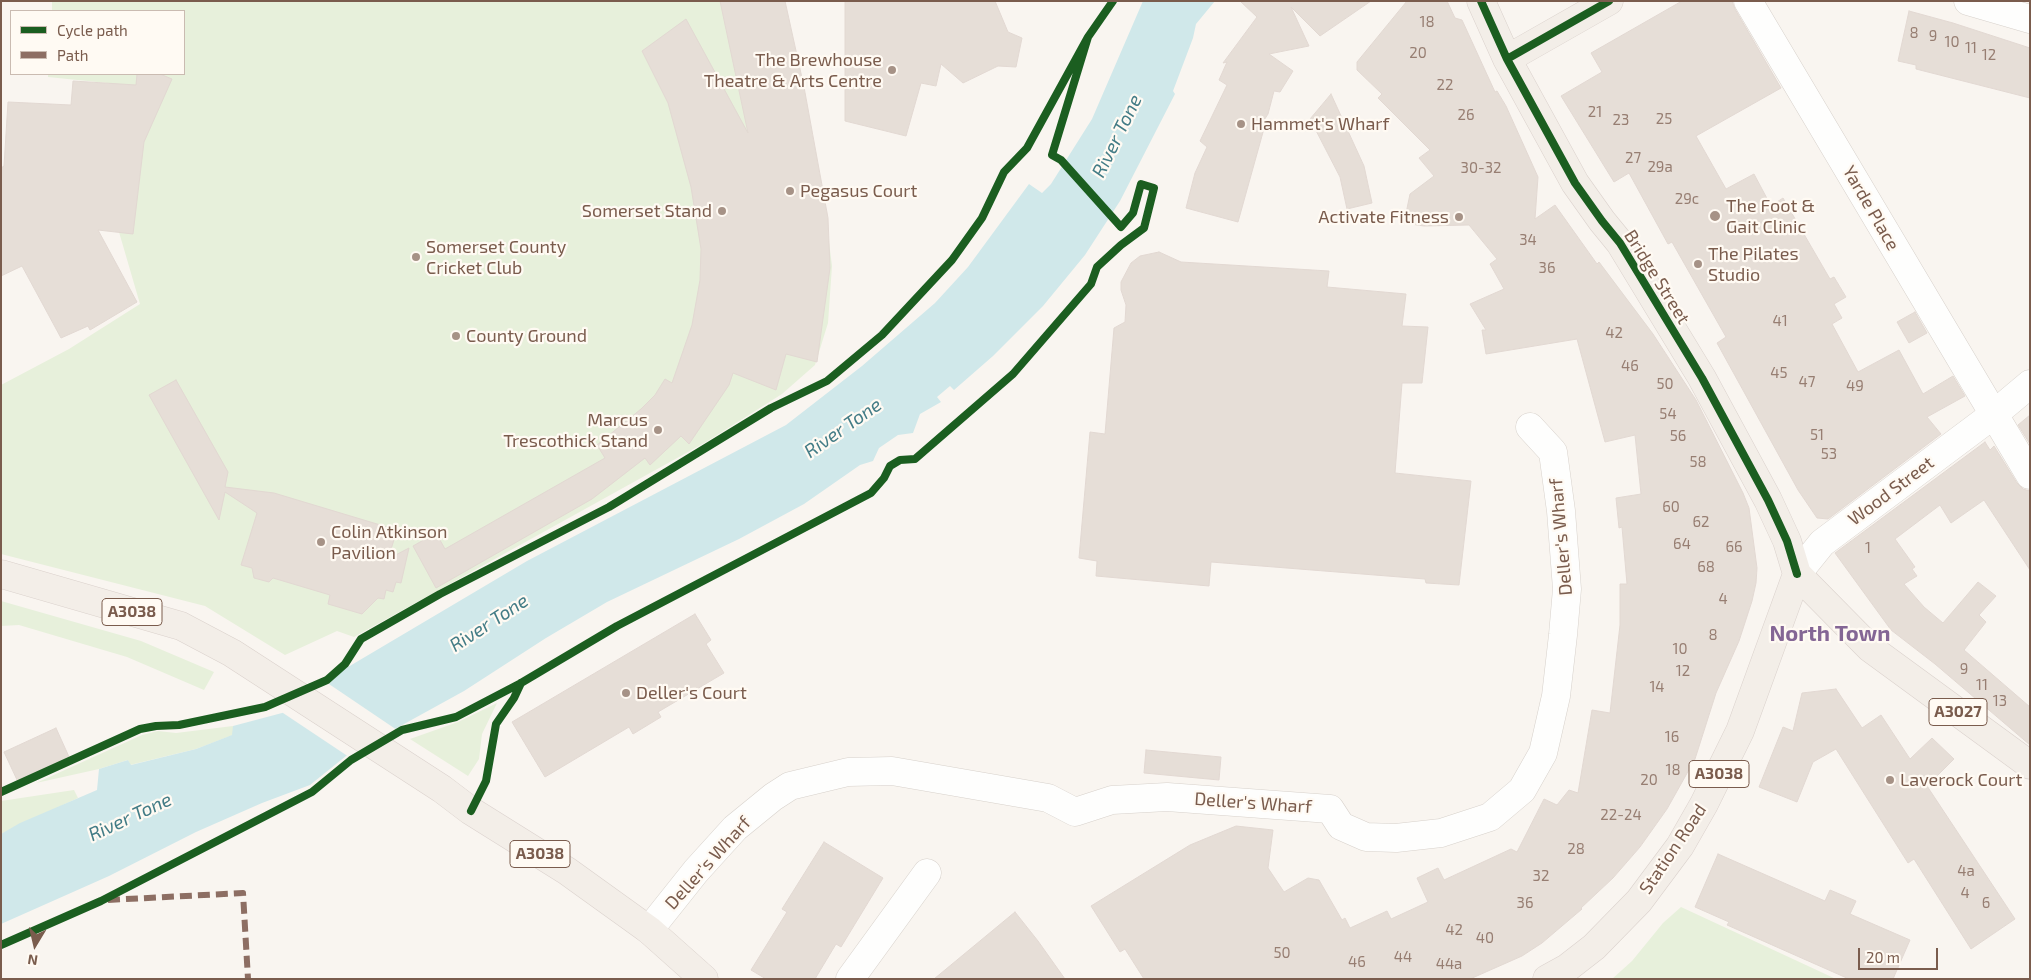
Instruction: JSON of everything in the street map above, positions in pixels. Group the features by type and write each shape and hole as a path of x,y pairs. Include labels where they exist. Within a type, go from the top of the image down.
{"main road":[{"name":"Bridge Street","path":"1481,1 1507,58 1575,183 1620,243 1702,378 1768,500 1787,541 1797,574"},
{"path":"1507,58 1609,1"},
{"name":"A3038","path":"1,574 180,626 256,667 470,811 567,871 650,930 704,979"},
{"name":"A3027","path":"1797,574 1870,648 2030,765"},
{"name":"Station Road","path":"1548,979 1567,968 1594,947 1639,901 1680,846 1704,804 1740,731 1797,574"}],"street":[{"name":"Yarde Place","path":"1748,1 1993,415"},
{"path":"1968,1 2030,19"},
{"name":"Wood Street","path":"1797,574 1822,543 1993,415 2030,384"},
{"path":"1993,415 2030,475"},
{"name":"Deller's Wharf","path":"650,930 696,870 735,828 773,797 790,786 848,772 892,771 1048,798 1074,812 1112,800 1167,797 1330,809 1341,826 1366,837 1396,838 1440,833 1490,817 1522,790 1543,753 1556,696 1563,635 1567,589 1561,511 1553,452 1530,427"},
{"path":"850,979 928,873"}],"green space":[{"name":"County Ground","path":"52,1 784,1 825,210 832,266 828,323 815,365 782,394 706,442 354,637 337,631 285,655 205,606 1,554 1,385 69,349 140,304 119,232 134,99 107,83 48,77 48,75 185,75 185,10 52,10"},
{"path":"1,601 141,641 214,672 204,690 127,657 19,625 1,626"},
{"path":"497,703 482,734 479,759 468,776 410,739 458,722"},
{"path":"233,726 233,735 196,749 130,765 128,760 99,769 36,783 142,735 158,731 176,733"},
{"path":"74,790 78,798 1,834 1,801"},
{"path":"1681,907 1836,979 1612,979 1632,961 1663,923"}],"water":[{"name":"River Tone","path":"1143,1 1215,1 1196,24 1193,38 1173,91 1175,94 1120,201 1085,255 1043,306 993,356 954,390 950,386 937,397 941,402 920,414 913,433 898,435 879,448 873,461 860,465 804,504 739,539 607,602 546,638 464,691 346,756 310,785 262,803 196,832 109,876 1,924 1,834 20,823 97,790 99,769 128,760 131,765 196,749 232,735 233,726 282,713 330,683 343,670 527,561 786,425 862,366 935,303 968,267 1029,184 1042,193 1051,184 1092,119"}],"pier":[{"path":"326,682 397,730 349,757 280,711"}],"building":[{"path":"720,1 785,1 804,87 828,218 830,268 817,362 786,354 776,390 733,373 729,385 689,444 681,436 650,465 645,458 592,499 436,588 413,546 436,533 445,549 605,458 597,445 641,409 655,395 665,379 672,383 692,325 700,280 701,249 691,187 668,103 642,51 686,19 748,133"},
{"name":"The Brewhouse Theatre & Arts Centre","path":"845,1 995,1 1008,32 1022,38 1016,67 998,66 963,83 941,64 936,86 921,83 906,136 845,121"},
{"name":"Hammet's Wharf","path":"1240,1 1371,1 1320,36 1291,7 1309,46 1269,54 1293,71 1280,92 1274,91 1268,114 1259,128 1265,125 1238,222 1186,208 1195,173 1207,147 1200,141 1227,85 1219,80 1227,62 1223,63 1257,17"},
{"path":"1407,1 1447,1 1455,18 1462,20 1495,92 1497,91 1506,106 1538,177 1535,219 1555,205 1597,264 1599,262 1653,334 1696,400 1749,508 1757,568 1752,601 1739,641 1716,693 1695,759 1667,809 1640,847 1613,878 1582,909 1542,943 1522,956 1470,979 1144,979 1125,949 1120,952 1091,906 1190,845 1236,826 1273,830 1268,868 1284,892 1308,878 1319,880 1342,920 1345,918 1350,928 1387,911 1391,919 1428,902 1417,878 1438,868 1444,880 1511,849 1517,852 1544,799 1557,805 1569,790 1578,793 1592,710 1610,713 1620,625 1620,584 1627,584 1622,527 1619,528 1616,498 1641,494 1635,435 1605,442 1577,339 1486,354 1482,330 1486,330 1470,304 1504,289 1490,264 1497,259 1469,225 1424,226 1404,223 1410,194 1434,176 1419,158 1430,150 1378,98 1382,94 1357,70 1357,62"},
{"path":"1682,1 1732,1 1781,88 1696,136 1726,189 1754,174 1771,206 1783,198 1830,279 1834,277 1846,297 1834,304 1842,318 1832,324 1858,372 1899,350 1923,394 1953,376 1965,396 1927,417 1941,434 1828,519 1817,518 1798,490 1717,343 1726,337 1672,242 1668,244 1629,173 1614,182 1561,96 1602,72 1591,53"},
{"path":"1909,11 2030,48 2030,98 1916,69 1916,65 1898,61"},
{"path":"137,75 162,75 172,79 144,142 133,234 98,230 137,302 90,330 88,326 61,338 22,266 1,276 1,168 4,166 8,102 71,105 73,81 136,85"},
{"path":"1331,94 1364,166 1372,203 1347,209 1340,177 1310,119"},
{"path":"1159,252 1181,262 1329,271 1327,287 1406,294 1402,326 1428,327 1422,383 1402,383 1395,473 1471,481 1459,585 1426,583 1425,579 1211,562 1209,586 1096,576 1097,561 1079,558 1090,432 1105,434 1114,328 1125,322 1126,305 1121,290 1121,282 1131,263 1140,256"},
{"path":"1915,312 1927,333 1909,343 1897,322"},
{"name":"Colin Atkinson Pavilion","path":"176,380 228,472 225,487 274,493 397,530 388,559 409,548 401,583 396,582 393,592 386,590 384,599 378,598 362,614 328,604 330,595 273,578 269,582 254,578 252,568 241,565 257,513 225,492 219,520 149,395"},
{"path":"2030,415 2030,444 2018,425"},
{"path":"1985,442 1990,450 1994,446 2017,483 2023,489 2030,491 2030,570 1984,500 1951,523 1940,505 1895,539 1915,567 1912,569 1917,576 1904,584 1924,607 1943,623 1978,582 1996,596 1979,615 1986,622 1964,650 2030,707 2030,745 1935,664 1891,630 1835,553"},
{"name":"Deller's Court","path":"695,614 711,640 706,644 724,673 658,712 661,717 633,734 629,727 545,777 512,722"},
{"path":"1836,689 1862,728 1881,715 1910,759 1932,738 1954,759 1927,786 2015,919 1971,949 1914,859 1908,863 1836,749 1813,762 1797,802 1759,787 1783,727 1793,731 1802,693"},
{"path":"56,728 70,759 18,782 4,752"},
{"path":"1146,750 1221,757 1219,780 1144,773"},
{"path":"824,842 883,878 841,947 836,944 815,979 766,979 751,970 787,912 782,909"},
{"path":"1718,854 1825,901 1830,890 1856,901 1850,914 1910,940 1893,979 1849,979 1727,925 1729,922 1695,907"},
{"path":"1015,912 1065,979 934,979"}],"marked path":[{"path":"108,900 243,893 248,979"}],"cycle path":[{"path":"1,792 140,729 179,725 265,707 327,680 345,664 361,639 440,594 609,507 771,408 827,381 882,335 952,260 982,218 1004,172 1027,148 1088,37 1113,1"},
{"path":"1481,1 1507,59 1575,183 1620,243 1702,378 1768,500 1787,541 1797,574"},
{"path":"1507,59 1609,1"},
{"path":"1,945 101,901 312,792 351,760 402,730 456,717 521,683 617,626 871,493 884,478 890,466 900,460 915,459 1013,374 1091,284 1097,267 1121,245 1144,228 1154,188 1141,184 1133,213 1121,227 1061,160 1052,155 1088,37"},
{"path":"471,811 486,781 496,724 514,698 521,683"}],"place":[{"name":"The Brewhouse Theatre & Arts Centre","path":"892,70"},
{"name":"Hammet's Wharf","path":"1241,124"},
{"name":"Pegasus Court","path":"790,191"},
{"name":"Somerset Stand","path":"722,211"},
{"name":"The Foot & Gait Clinic","path":"1715,216"},
{"name":"Activate Fitness","path":"1459,217"},
{"name":"Somerset County Cricket Club","path":"416,257"},
{"name":"The Pilates Studio","path":"1698,264"},
{"name":"County Ground","path":"456,336"},
{"name":"Marcus Trescothick Stand","path":"658,430"},
{"name":"Colin Atkinson Pavilion","path":"321,542"},
{"name":"Deller's Court","path":"626,693"},
{"name":"Laverock Court","path":"1890,780"}],"district":[{"name":"North Town","path":"1830,634"}]}
